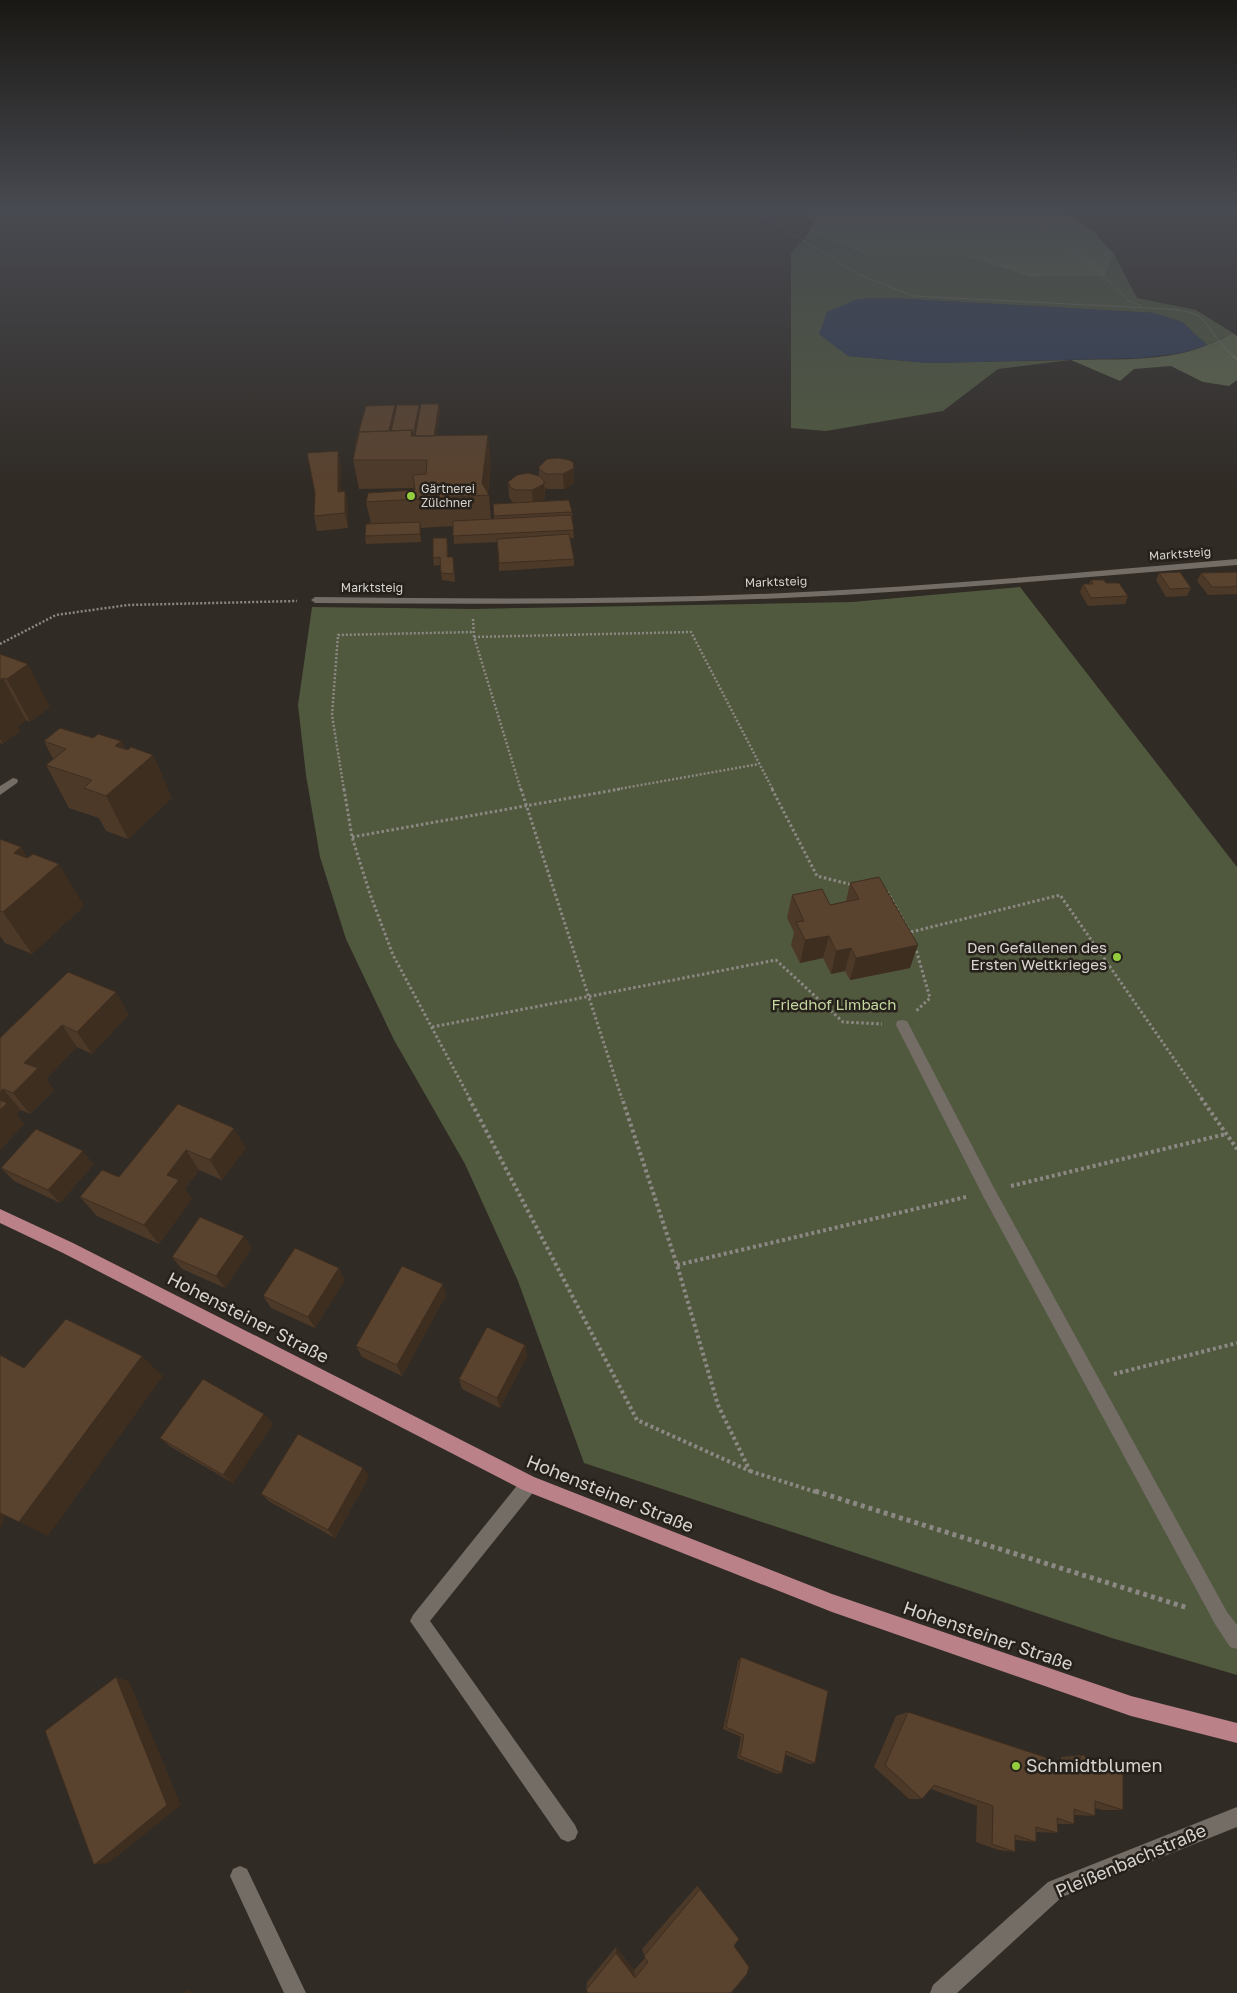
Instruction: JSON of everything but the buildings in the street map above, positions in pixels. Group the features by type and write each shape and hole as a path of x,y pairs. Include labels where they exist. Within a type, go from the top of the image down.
{"main road":[{"name":"Hohensteiner Straße","path":"0,1216 529,1484 832,1604 1131,1706 1237,1733"}],"street":[{"name":"Marktsteig","path":"315,600 475,602 664,599 848,592 1237,562"},
{"path":"0,791 13,781"},
{"path":"902,1024 988,1191 1221,1618 1237,1640"},
{"path":"529,1484 419,1621 568,1832"},
{"name":"Pleißenbachstraße","path":"941,1993 1055,1889 1237,1817"},
{"path":"240,1876 295,1993"}],"path":[{"path":"991,300 1175,310 1198,316 1227,352 1237,359"},
{"path":"1127,300 1148,308"},
{"path":"0,644 56,615 74,612 128,605 315,600"},
{"path":"475,602 472,609 474,637 526,806 677,1265 718,1405 750,1471"},
{"path":"473,632 338,635 332,715 352,837 370,894 393,955 638,1420 750,1471 1221,1618"},
{"path":"474,637 691,632 817,876 862,887"},
{"path":"352,837 759,764"},
{"path":"432,1027 589,998 776,960 843,1022 902,1024 930,998 911,932 888,893 880,891"},
{"path":"911,932 1060,895 1237,1149"},
{"path":"677,1265 1226,1134"},
{"path":"1092,1380 1237,1343"}],"green space":[{"path":"791,300 858,300 848,356 929,363 1071,360 998,369 943,411 826,431 791,428"},
{"path":"927,300 1147,300 1196,310 1233,333 1207,345 1182,322 1154,313"},
{"path":"1233,333 1237,336 1237,380 1229,386 1203,382 1171,366 1134,369 1120,381 1071,360 1169,356 1196,349"},
{"name":"Friedhof Limbach","path":"1020,587 1237,867 1237,1675 1115,1639 584,1463 518,1281 465,1164 394,1040 346,939 320,857 306,775 298,705 312,607 473,609 852,602"}],"water":[{"path":"856,300 927,300 1154,313 1182,322 1207,345 1182,353 1139,358 929,363 848,356 819,334 827,312"}],"place":[{"name":"Gärtnerei Zülchner","path":"411,496"},
{"name":"Den Gefallenen des Ersten Weltkrieges","path":"1117,957"},
{"name":"Schmidtblumen","path":"1016,1766"}]}
